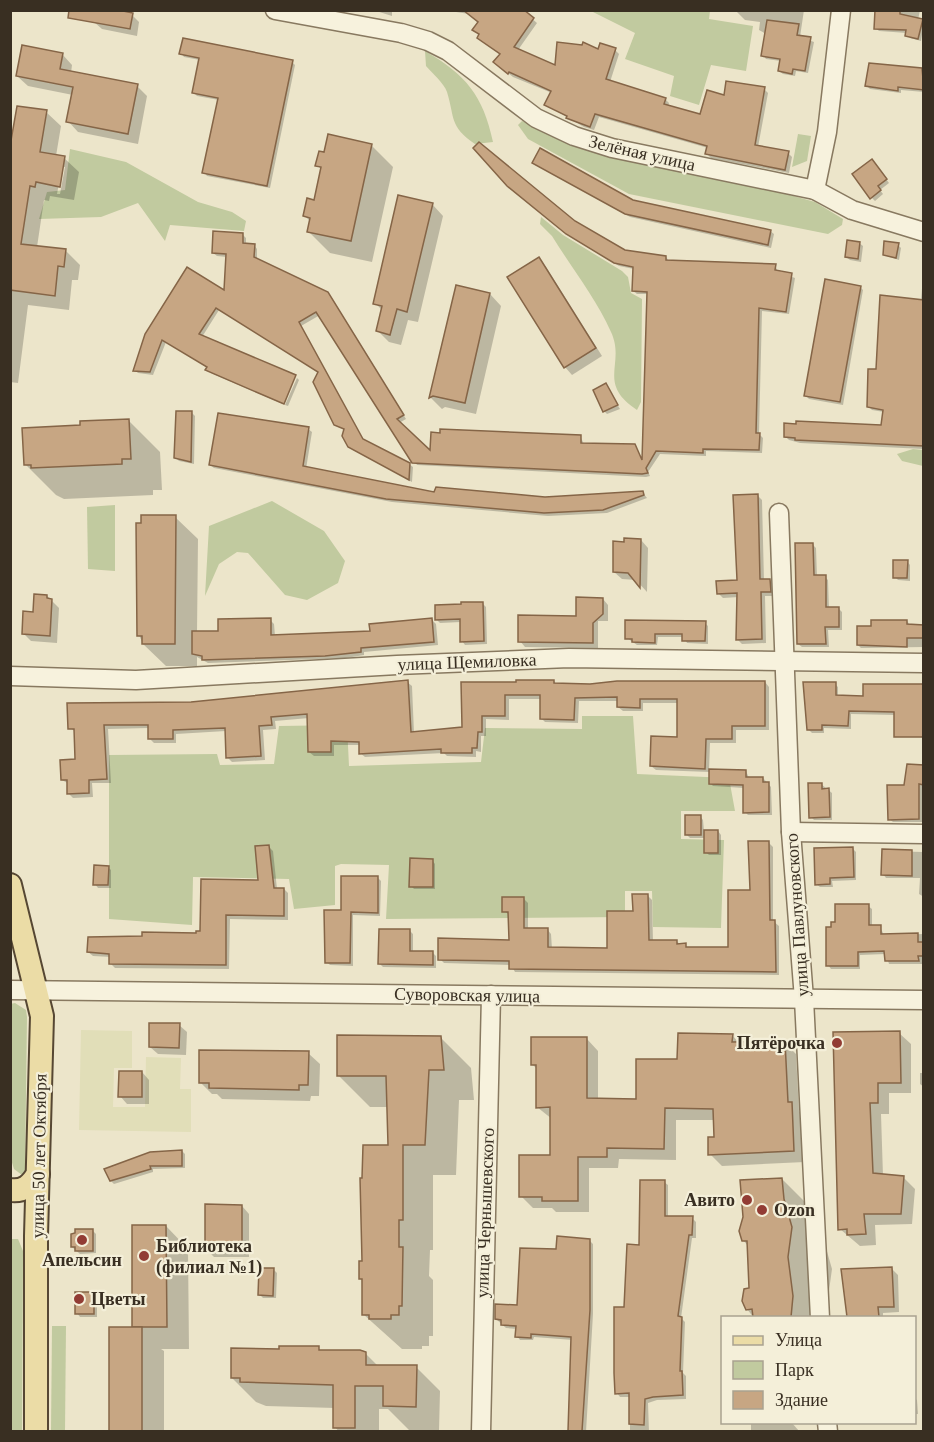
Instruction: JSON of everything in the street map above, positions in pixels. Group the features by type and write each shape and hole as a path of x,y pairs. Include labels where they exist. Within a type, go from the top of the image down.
{"main road":[{"name":"улица 50 лет Октября","path":"10,885 38,989 42,1016 36,1221 36,1431"},
{"path":"10,1190 23,1190 31,1185 38,1174"},
{"path":"10,1205 23,1207 36,1221"}],"street":[{"name":"Зелёная улица","path":"275,10 401,33 428,41 448,51 536,117 574,136 612,148 815,190 852,210 924,231"},
{"path":"815,190 827,132 841,10"},
{"name":"улица Павлуновского","path":"779,513 791,832 804,999 820,1316"},
{"name":"улица Щемиловка","path":"10,676 136,680 569,658 924,663"},
{"path":"791,832 924,834"},
{"name":"Суворовская улица","path":"10,990 924,1000"},
{"name":"улица Чернышевского","path":"481,1431 491,995"}],"shaded area":[{"path":"81,1030 132,1031 132,1068 114,1068 113,1107 145,1107 146,1057 181,1058 180,1089 191,1089 191,1132 79,1130"}],"green space":[{"path":"591,11 710,11 709,19 753,26 746,71 711,65 699,105 670,96 674,76 625,59 635,33"},
{"path":"425,51 452,69 471,88 484,111 493,142 475,144 461,132 454,121 445,89 426,66"},
{"path":"522,121 815,202 843,219 842,225 828,234 629,194 528,139 518,125"},
{"path":"798,134 811,136 807,161 792,167"},
{"path":"70,149 126,162 198,202 232,212 246,221 244,231 170,225 165,241 138,203 101,217 39,219 47,192 65,190"},
{"path":"541,217 563,235 622,271 628,277 631,293 642,299 641,402 637,410 618,391 614,373 615,343 605,319 552,236 540,224"},
{"path":"913,449 923,450 923,466 902,461 897,454"},
{"path":"272,501 324,531 345,561 338,583 307,600 285,595 248,553 237,552 219,564 205,596 209,526"},
{"path":"115,505 115,571 88,569 87,507"},
{"path":"582,716 633,716 637,774 729,778 735,811 681,811 681,839 724,840 721,928 653,927 652,891 625,891 625,917 386,919 389,865 341,864 335,866 335,905 294,909 289,879 193,877 192,925 109,919 109,755 217,754 220,765 274,764 279,726 347,725 349,766 481,762 485,728 582,729"},
{"path":"15,1003 26,1010 27,1017 25,1171 22,1175 14,1169 10,1156 10,1004"},
{"path":"10,1239 18,1239 23,1251 22,1431 11,1431"},
{"path":"52,1326 66,1326 65,1431 51,1431"}],"building":[{"path":"69,10 118,10 133,13 130,29 68,18"},
{"path":"463,10 524,10 534,18 514,47 555,65 557,42 582,45 583,42 598,49 600,43 616,48 606,79 666,98 664,104 700,114 707,90 724,95 726,81 765,87 755,145 789,151 785,170 705,154 707,146 595,114 590,127 566,118 567,116 544,105 551,91 509,72 508,74 493,62 500,54 477,38 479,34 472,30 478,22"},
{"path":"875,10 900,10 900,14 923,19 918,39 905,36 906,30 874,29"},
{"path":"767,20 799,24 797,35 811,37 805,71 793,69 792,74 778,71 780,59 761,56"},
{"path":"183,38 293,60 267,186 202,173 218,98 192,93 199,58 179,54"},
{"path":"22,45 63,53 60,69 138,84 128,134 66,122 73,87 16,76"},
{"path":"869,63 922,68 924,90 898,87 898,91 865,86"},
{"path":"17,106 47,110 40,152 65,156 60,187 36,182 35,187 30,186 21,244 66,249 64,267 58,266 55,296 10,290 10,146"},
{"path":"328,134 372,144 351,241 307,232 310,218 303,216 307,198 314,200 321,167 315,166 319,151 324,152"},
{"path":"479,142 575,221 625,250 666,256 666,260 776,264 775,270 792,273 786,312 759,308 756,433 760,433 759,450 703,449 703,453 656,451 646,468 648,473 642,474 412,463 316,312 299,322 363,439 410,463 409,480 348,447 342,436 344,429 334,425 313,382 318,372 216,308 199,334 296,375 284,404 205,370 207,367 162,340 150,372 133,371 145,334 187,267 224,290 226,254 212,253 213,231 243,233 243,243 255,244 254,257 328,292 404,415 397,419 430,450 431,432 440,433 440,429 581,435 581,443 635,444 642,460 647,292 632,291 633,267 614,263 566,234 507,186 473,148"},
{"path":"540,148 633,200 771,230 768,245 625,214 532,163"},
{"path":"872,159 887,179 878,186 881,190 870,199 852,174"},
{"path":"398,195 433,203 407,312 397,309 390,335 376,331 382,306 373,304"},
{"path":"847,240 860,242 858,259 845,257"},
{"path":"884,241 899,243 896,258 883,255"},
{"path":"539,257 596,348 564,368 507,277"},
{"path":"825,279 861,286 840,402 804,396"},
{"path":"456,285 490,293 465,403 433,396 429,398"},
{"path":"880,295 924,300 924,446 795,440 795,438 784,437 784,423 796,424 796,421 881,425 883,410 867,407 868,369 876,369"},
{"path":"606,383 618,405 603,412 593,390"},
{"path":"176,411 192,411 191,462 174,458"},
{"path":"218,413 309,427 303,466 434,492 436,487 545,497 643,491 644,495 603,510 544,513 386,499 209,465"},
{"path":"129,419 131,459 122,459 122,464 31,468 31,465 24,465 22,428 80,425 80,421"},
{"path":"758,494 760,579 770,579 771,592 761,592 762,639 736,640 737,593 717,594 716,581 737,580 733,495"},
{"path":"141,515 176,515 175,644 142,644 142,636 137,636 136,523 141,523"},
{"path":"624,538 641,539 640,588 628,573 613,572 613,541 624,542"},
{"path":"795,543 813,543 814,575 826,575 826,607 839,607 839,627 825,627 826,644 797,644"},
{"path":"893,560 908,560 907,578 893,578"},
{"path":"34,594 47,595 47,598 52,599 50,636 22,634 23,611 33,612"},
{"path":"576,597 603,598 603,614 593,623 593,643 518,642 518,615 576,616"},
{"path":"461,602 483,602 484,641 460,642 460,619 435,620 435,605 461,604"},
{"path":"271,618 271,635 370,631 369,624 432,618 434,642 361,648 361,652 325,656 202,660 202,656 192,654 192,631 218,631 218,619"},
{"path":"625,620 706,621 705,641 682,641 682,634 655,634 655,643 632,642 632,639 625,639"},
{"path":"871,620 907,620 907,624 924,625 924,638 907,638 907,647 857,645 857,626 871,626"},
{"path":"408,680 411,732 462,727 461,682 516,682 516,680 554,680 554,683 590,684 617,681 765,681 765,726 732,726 732,739 706,739 705,769 650,766 651,736 677,737 677,699 640,699 640,708 617,707 617,697 575,698 574,720 540,719 540,695 505,695 505,716 482,716 482,732 478,732 477,748 472,748 472,753 441,753 441,749 359,754 359,742 331,741 331,752 308,752 307,714 271,717 272,725 259,726 261,756 226,758 225,728 173,730 173,739 148,739 148,725 104,725 107,779 89,780 89,793 67,794 67,780 61,780 60,760 75,759 74,729 68,729 67,703 191,702"},
{"path":"803,682 836,682 836,695 863,696 863,684 924,684 924,737 894,737 894,712 849,711 848,726 822,725 822,730 807,730"},
{"path":"907,764 924,765 924,785 919,784 919,819 888,820 887,785 904,785"},
{"path":"709,769 746,770 746,777 763,777 763,782 769,782 769,812 743,813 743,785 709,784"},
{"path":"808,783 822,783 822,789 829,788 830,817 809,818"},
{"path":"685,815 701,815 701,835 685,835"},
{"path":"704,830 718,830 718,853 704,853"},
{"path":"748,841 769,841 770,920 775,920 776,972 509,969 509,961 438,960 438,938 509,940 508,912 502,912 502,897 524,897 524,928 548,928 548,947 607,948 607,911 633,911 632,894 648,894 649,940 677,940 677,944 686,943 686,947 728,947 728,890 750,890"},
{"path":"269,845 274,888 284,888 284,916 226,915 226,965 109,964 109,954 87,952 88,937 142,936 142,932 196,933 200,931 201,879 258,880 255,846"},
{"path":"853,847 854,877 830,878 830,884 815,885 814,848"},
{"path":"882,849 912,850 912,876 881,875"},
{"path":"410,858 433,859 433,887 409,887"},
{"path":"94,865 109,866 108,885 93,885"},
{"path":"341,876 378,876 378,913 351,912 350,963 325,963 324,910 341,910"},
{"path":"835,904 869,904 869,925 881,925 881,934 918,933 918,942 924,942 924,956 918,956 919,961 885,961 884,951 858,952 858,966 826,966 826,927 831,927 831,922 835,922"},
{"path":"379,929 410,929 410,951 433,951 433,965 378,964"},
{"path":"149,1023 180,1023 179,1048 149,1047"},
{"path":"900,1031 901,1083 878,1083 878,1103 870,1103 873,1173 904,1176 901,1214 864,1214 866,1234 847,1235 847,1229 838,1230 833,1032"},
{"path":"678,1033 733,1034 732,1042 785,1041 788,1102 792,1102 794,1151 708,1155 708,1137 714,1137 713,1109 665,1108 664,1149 607,1148 607,1157 578,1157 578,1201 542,1201 542,1197 519,1197 519,1155 550,1155 550,1107 536,1108 536,1065 531,1065 531,1037 587,1037 587,1098 636,1099 636,1059 677,1059"},
{"path":"337,1035 441,1036 444,1070 429,1070 425,1145 403,1145 403,1220 399,1220 399,1247 403,1247 402,1306 399,1306 399,1315 391,1315 391,1319 369,1319 369,1315 362,1315 362,1279 359,1279 359,1261 362,1261 360,1178 362,1178 363,1145 388,1145 386,1076 337,1076"},
{"path":"199,1050 309,1051 308,1085 299,1085 299,1090 209,1088 209,1083 199,1083"},
{"path":"119,1071 142,1071 142,1097 118,1097"},
{"path":"182,1150 182,1166 150,1166 151,1169 110,1181 104,1169 150,1152"},
{"path":"782,1178 784,1199 792,1227 788,1257 793,1296 791,1316 753,1316 752,1309 746,1310 742,1301 744,1289 749,1288 747,1241 742,1241 739,1231 743,1217 740,1180"},
{"path":"640,1180 665,1180 665,1216 693,1216 692,1235 689,1235 678,1316 682,1317 680,1371 682,1371 683,1395 645,1399 644,1425 629,1424 629,1393 615,1394 614,1373 614,1307 624,1307 627,1244 639,1245"},
{"path":"205,1204 242,1205 242,1250 205,1250"},
{"path":"132,1225 166,1225 167,1327 132,1327"},
{"name":"Апельсин","path":"75,1229 93,1229 93,1251 75,1251 75,1247 71,1247 71,1234 75,1233"},
{"path":"557,1236 590,1239 590,1310 582,1431 568,1431 571,1337 531,1334 531,1338 515,1337 516,1326 501,1325 501,1320 495,1319 495,1304 517,1305 520,1248 556,1249"},
{"path":"892,1267 894,1307 878,1307 879,1316 847,1316 841,1269"},
{"path":"259,1268 274,1268 273,1296 258,1295"},
{"path":"75,1292 94,1292 94,1314 75,1314"},
{"path":"109,1327 142,1327 142,1431 109,1431"},
{"path":"279,1346 319,1346 319,1350 360,1350 366,1352 366,1365 417,1365 416,1407 383,1406 383,1386 355,1386 355,1428 333,1428 333,1385 240,1382 240,1378 231,1378 231,1348 279,1349"}],"place":[{"name":"Пятёрочка","path":"837,1043"},
{"name":"Авито","path":"747,1200"},
{"name":"Ozon","path":"762,1210"},
{"name":"Апельсин","path":"82,1240"},
{"name":"Библиотека (филиал №1)","path":"144,1256"},
{"name":"Цветы","path":"79,1299"}]}
